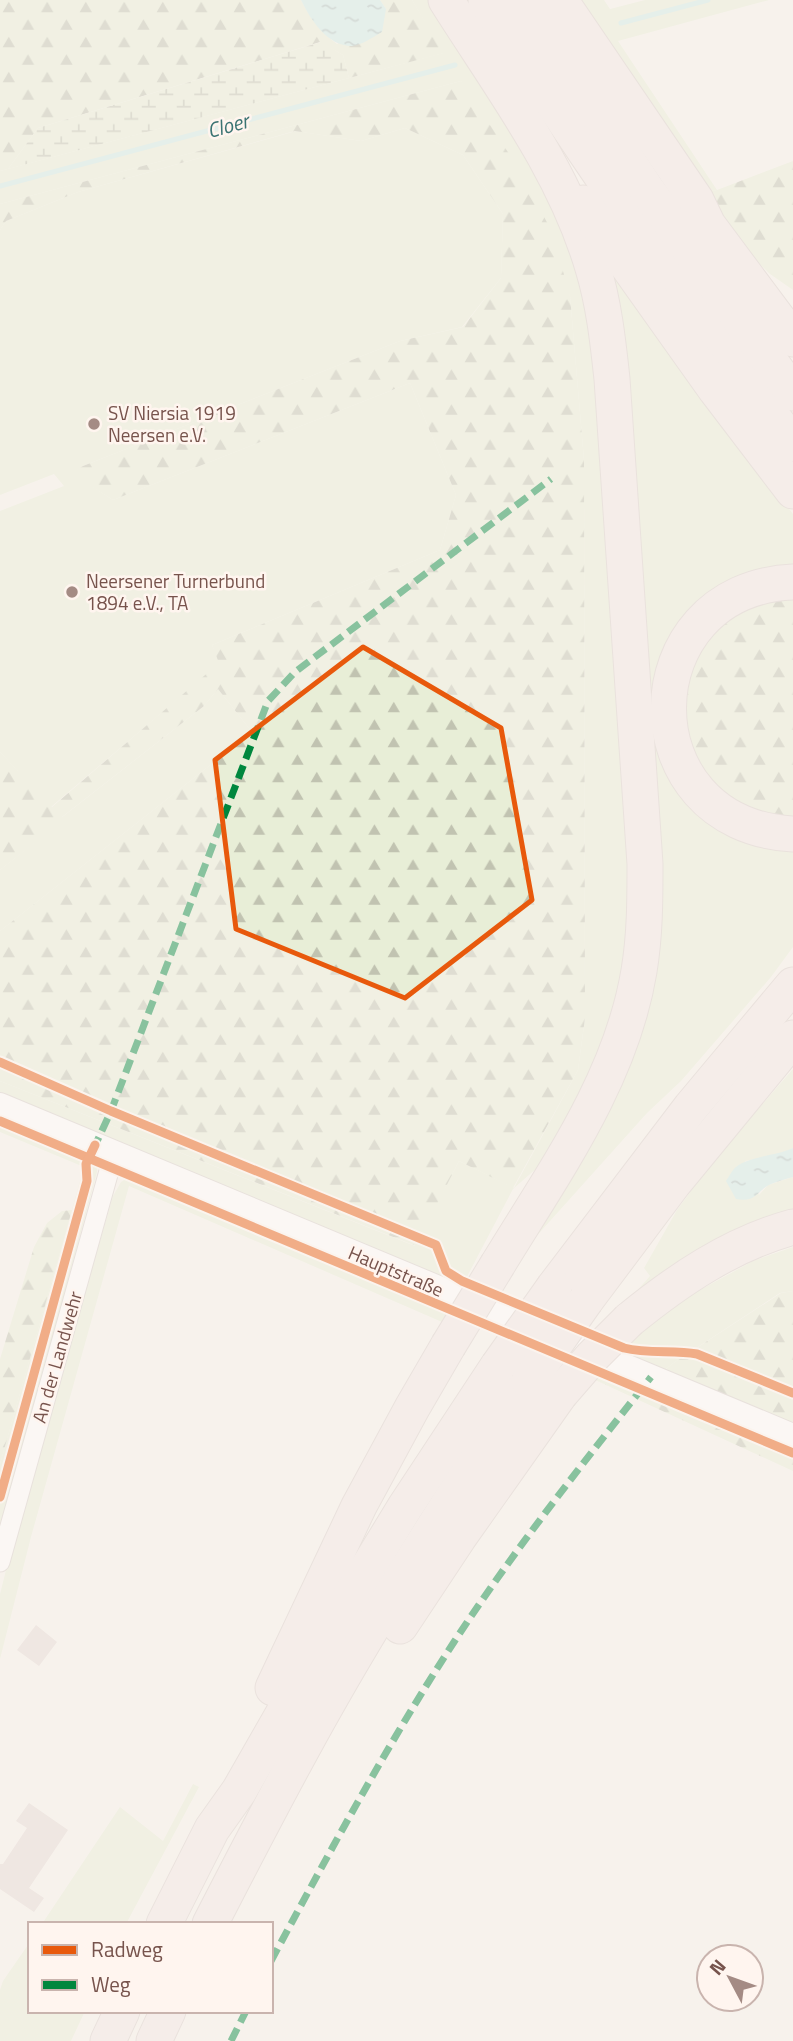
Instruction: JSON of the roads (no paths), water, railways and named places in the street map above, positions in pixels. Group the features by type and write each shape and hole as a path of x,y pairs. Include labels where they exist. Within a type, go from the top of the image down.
{"highway":[{"path":"212,1829 223,1784 271,1693 334,1557 387,1454 448,1346 594,1104 624,1036 639,971 644,934 645,899 608,338 593,268 582,234 553,171 446,0"},
{"path":"486,0 607,186 793,444"},
{"path":"522,0 646,190 793,393"},
{"path":"560,0 696,200 708,225 793,339"},
{"path":"527,127 716,390 793,491"},
{"path":"696,200 714,219 746,264 764,282 793,302"},
{"path":"793,582 747,591 704,620 682,650 675,665 670,683 668,715 676,754 698,791 713,806 730,818 750,826 770,832 793,834"},
{"path":"754,1031 774,987 793,965"},
{"path":"165,1922 212,1829 239,1791 305,1673 398,1518 498,1366 646,1164 793,985"},
{"path":"545,1387 586,1300 673,1184 793,1038"},
{"path":"211,1922 279,1791 379,1616 478,1458 545,1387 593,1356 629,1320 660,1296 698,1269 744,1245 793,1227"},
{"path":"108,2041 121,2013"},
{"path":"154,2041 167,2013"}],"street":[{"name":"Hauptstraße","path":"0,1105 793,1436"},
{"name":"An der Landwehr","path":"0,1562 114,1153"}],"water":[{"path":"301,0 380,0 386,9 382,32 352,46 335,42 315,23"},
{"path":"793,1148 793,1177 771,1184 753,1198 736,1199 726,1181 735,1168 742,1163"}],"waterway":[{"name":"Cloer","path":"621,23 708,0"},
{"name":"Cloer","path":"0,186 455,65"}],"place":[{"name":"SV Niersia 1919 Neersen e.V.","path":"94,424"},
{"name":"Neersener Turnerbund 1894 e.V., TA","path":"72,592"}]}
